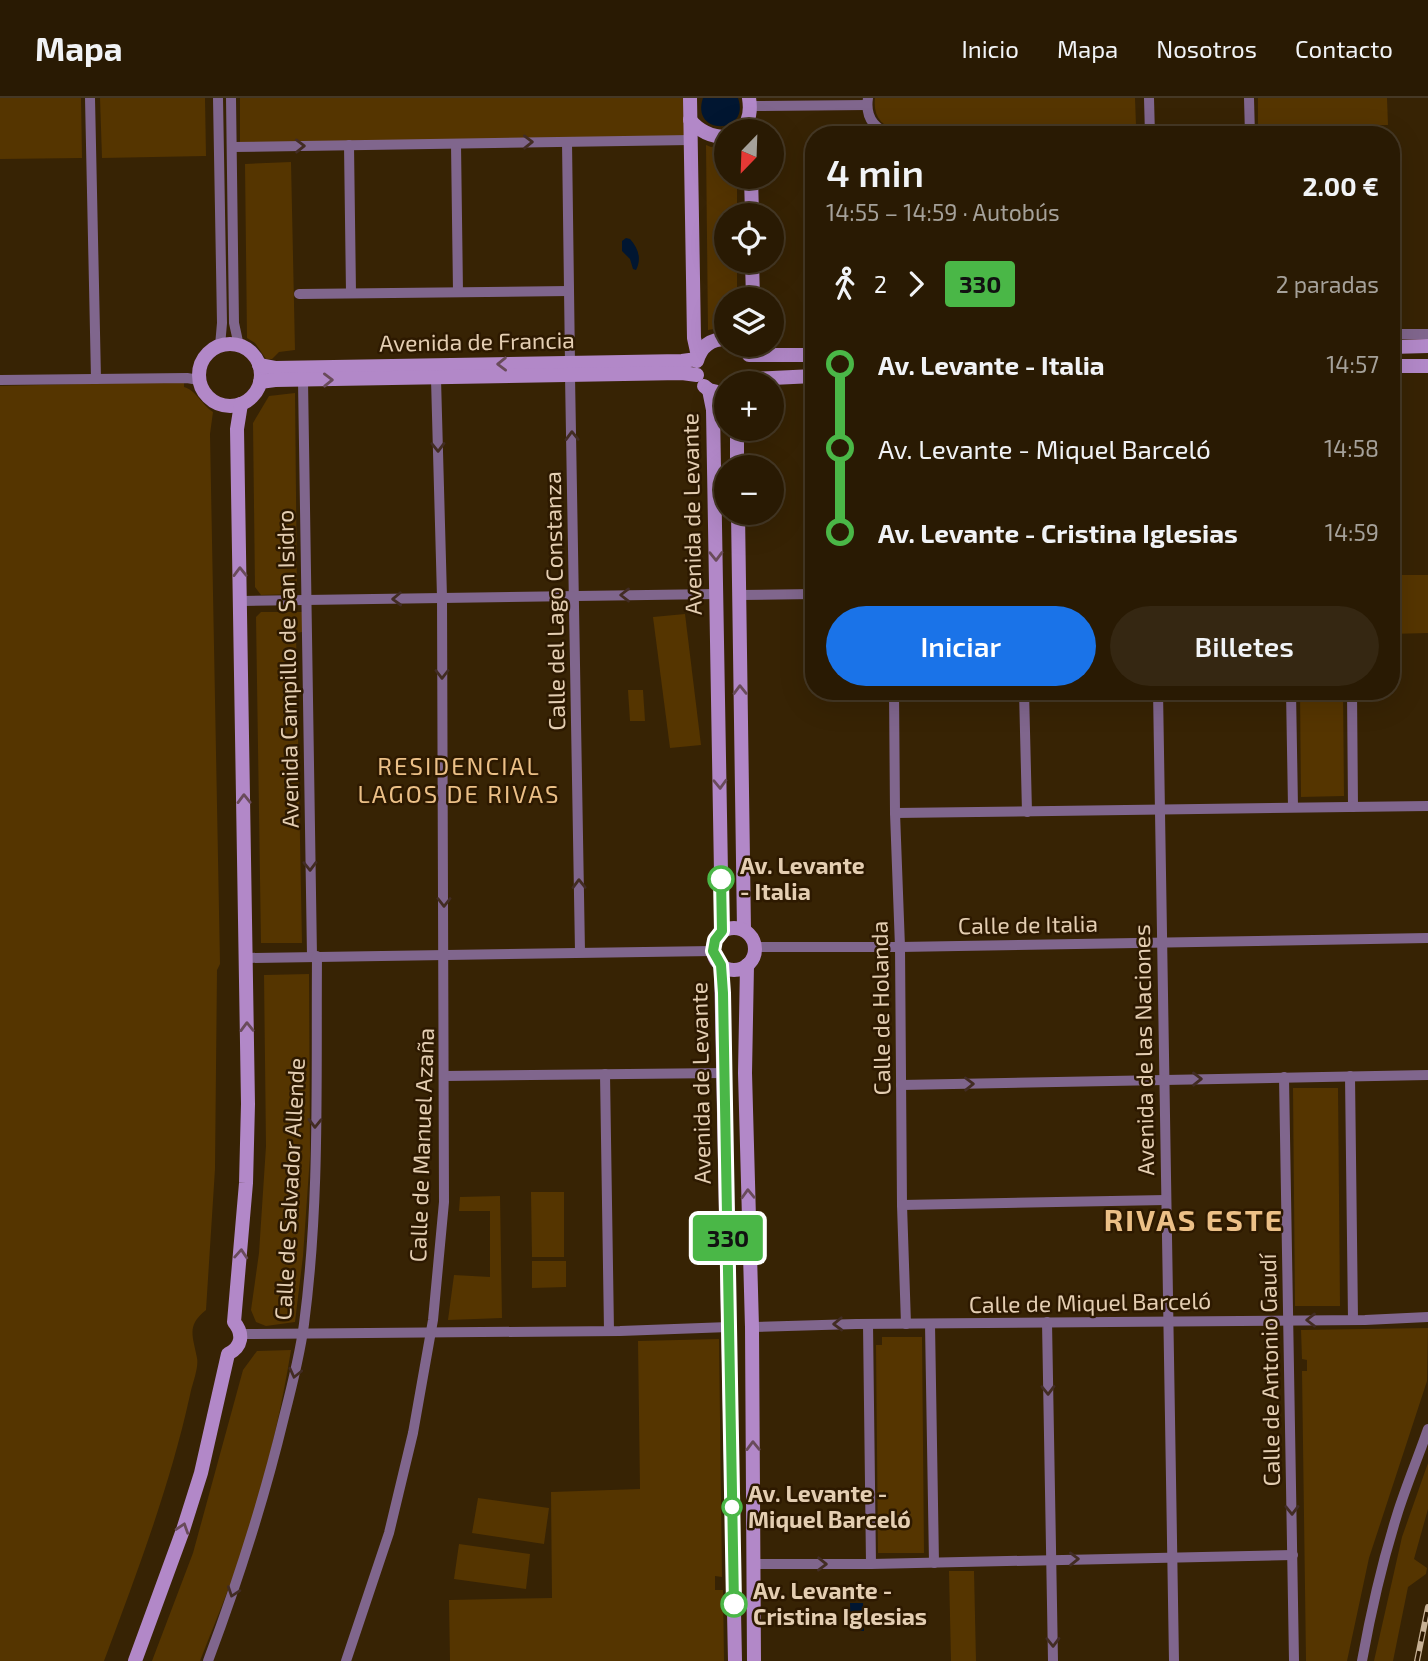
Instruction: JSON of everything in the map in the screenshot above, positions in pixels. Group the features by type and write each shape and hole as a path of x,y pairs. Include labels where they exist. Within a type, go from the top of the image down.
{"street":[{"path":"90,98 96,379"},
{"path":"218,98 222,323 220,346"},
{"path":"231,98 234,323 239,346"},
{"path":"690,98 697,375 702,384 714,391"},
{"path":"1149,98 1150,126"},
{"path":"1249,98 1250,126"},
{"path":"747,117 867,101 869,118 875,126"},
{"path":"690,120 698,129 714,136"},
{"path":"232,147 691,140"},
{"name":"Calle del Lago Constanza","path":"567,142 580,952"},
{"path":"456,144 458,292"},
{"path":"349,145 351,293"},
{"path":"299,294 569,291"},
{"path":"1400,334 1428,334"},
{"path":"697,357 701,350 714,341"},
{"path":"220,346 239,346 254,356 260,382 249,399 241,404 227,406 214,402 204,393 199,380 199,371 206,355 220,346"},
{"path":"1400,347 1428,346"},
{"path":"784,352 805,354"},
{"name":"Avenida de Francia","path":"260,382 436,379 697,357"},
{"name":"Avenida de Francia","path":"258,365 275,368 570,369 697,375"},
{"path":"1400,366 1428,366"},
{"path":"784,378 805,377"},
{"name":"Calle de Manuel Azaña","path":"346,1661 389,1534 413,1433 431,1332 444,1202 442,597 436,379"},
{"path":"0,380 199,380"},
{"name":"Avenida Campillo de San Isidro","path":"303,380 314,956"},
{"name":"Avenida de Levante","path":"709,390 713,410 722,931"},
{"path":"135,1661 201,1473 228,1353 238,1346 241,1334 234,1322 234,1307 241,1261 248,1104 237,429 241,404"},
{"name":"Avenida de Levante","path":"738,525 744,930"},
{"path":"241,601 717,594"},
{"path":"738,595 805,594"},
{"name":"Calle de Holanda","path":"894,700 906,1324"},
{"path":"1024,700 1027,812"},
{"name":"Avenida de las Naciones","path":"1158,700 1174,1661"},
{"path":"1291,700 1293,807"},
{"path":"1352,700 1353,807"},
{"path":"895,813 1428,806"},
{"path":"733,928 744,930 753,940 755,947 752,960 734,970 721,965 713,951 715,940 722,931 733,928"},
{"name":"Calle de Italia","path":"755,947 1428,938"},
{"path":"246,958 713,951"},
{"name":"Calle de Salvador Allende","path":"208,1661 271,1472 303,1334 311,1256 314,1168 314,956"},
{"name":"Avenida de Levante","path":"721,965 735,1661"},
{"name":"Avenida de Levante","path":"747,965 745,1073 752,1327 754,1661"},
{"path":"445,1076 724,1073"},
{"path":"605,1074 609,1331"},
{"path":"901,1085 1428,1075"},
{"path":"1350,1076 1353,1320"},
{"name":"Calle de Antonio Gaudí","path":"1284,1077 1294,1661"},
{"path":"902,1205 1166,1200"},
{"name":"Calle de Miquel Barceló","path":"752,1327 1428,1317"},
{"path":"1047,1322 1053,1661"},
{"path":"868,1324 871,1564"},
{"path":"930,1324 934,1563"},
{"path":"241,1334 609,1331 729,1327"},
{"path":"1362,1661 1385,1554 1428,1429"},
{"path":"754,1564 1293,1555"}],"shaded area":[{"path":"0,98 81,98 82,158 0,159"},
{"path":"100,98 205,98 206,156 102,158"},
{"path":"240,98 685,98 684,137 240,143"},
{"path":"875,98 1135,98 1136,125 887,126 875,110"},
{"path":"1258,98 1387,98 1388,125 1258,126"},
{"path":"706,145 714,147 714,189 737,189 737,203 714,203 714,273 737,273 737,287 714,287 714,329 708,330"},
{"path":"291,162 295,350 279,352 272,359 266,359 255,343 247,338 245,164"},
{"path":"184,383 184,387 192,391 213,412 210,434 220,964 217,970 215,1169 206,1310 193,1326 197,1366 173,1463 104,1661 0,1661 0,386"},
{"path":"295,393 297,594 261,595 255,587 253,423 269,396"},
{"path":"1400,575 1428,575 1428,633 1400,634"},
{"path":"261,612 302,612 302,632 296,633 302,943 261,943 256,617"},
{"path":"685,614 701,745 670,748 653,617"},
{"path":"628,690 643,690 645,721 630,721"},
{"path":"1300,700 1343,700 1344,796 1301,797"},
{"path":"309,974 310,1156 295,1322 266,1326 256,1322 251,1310 259,1253 266,1146 264,975"},
{"path":"1293,1088 1338,1088 1340,1306 1295,1306"},
{"path":"531,1192 564,1192 564,1257 532,1257"},
{"path":"500,1196 502,1318 448,1320 454,1275 490,1277 490,1211 459,1211 460,1197"},
{"path":"532,1261 566,1261 566,1287 532,1288"},
{"path":"1428,1328 1427,1381 1369,1558 1347,1661 1306,1661 1302,1371 1307,1371 1307,1360 1302,1359 1301,1330"},
{"path":"882,1337 922,1337 924,1553 878,1553 876,1345 882,1345"},
{"path":"719,1339 722,1577 715,1576 715,1590 723,1590 724,1661 450,1661 449,1600 552,1598 551,1492 640,1489 638,1341"},
{"path":"291,1350 280,1411 257,1502 225,1599 200,1661 152,1661 193,1553 243,1370 257,1351"},
{"path":"1428,1463 1428,1509 1414,1559 1427,1568 1426,1574 1408,1587 1393,1661 1374,1661 1402,1537"},
{"path":"478,1498 549,1508 544,1544 472,1533"},
{"path":"459,1544 530,1554 526,1589 454,1579"},
{"path":"949,1571 974,1571 976,1661 951,1661"}],"water":[{"path":"703,98 738,98 740,110 736,119 714,119 714,124 705,119 701,110"},
{"path":"626,238 633,242 638,253 636,270 622,251 622,241"},
{"path":"850,1603 863,1603 864,1631 851,1631"}],"railway":[{"path":"1417,1661 1428,1607"}],"bus line":[{"name":"330","path":"721,879 722,931 715,940 713,951 721,965 723,993 734,1604"}],"place":[{"name":"Av. Levante - Italia","path":"721,879"},
{"name":"Av. Levante - Miquel Barceló","path":"732,1507"},
{"name":"Av. Levante - Cristina Iglesias","path":"734,1604"}],"district":[{"name":"RESIDENCIAL LAGOS DE RIVAS","path":"459,781"},
{"name":"RIVAS ESTE","path":"1194,1221"}]}
